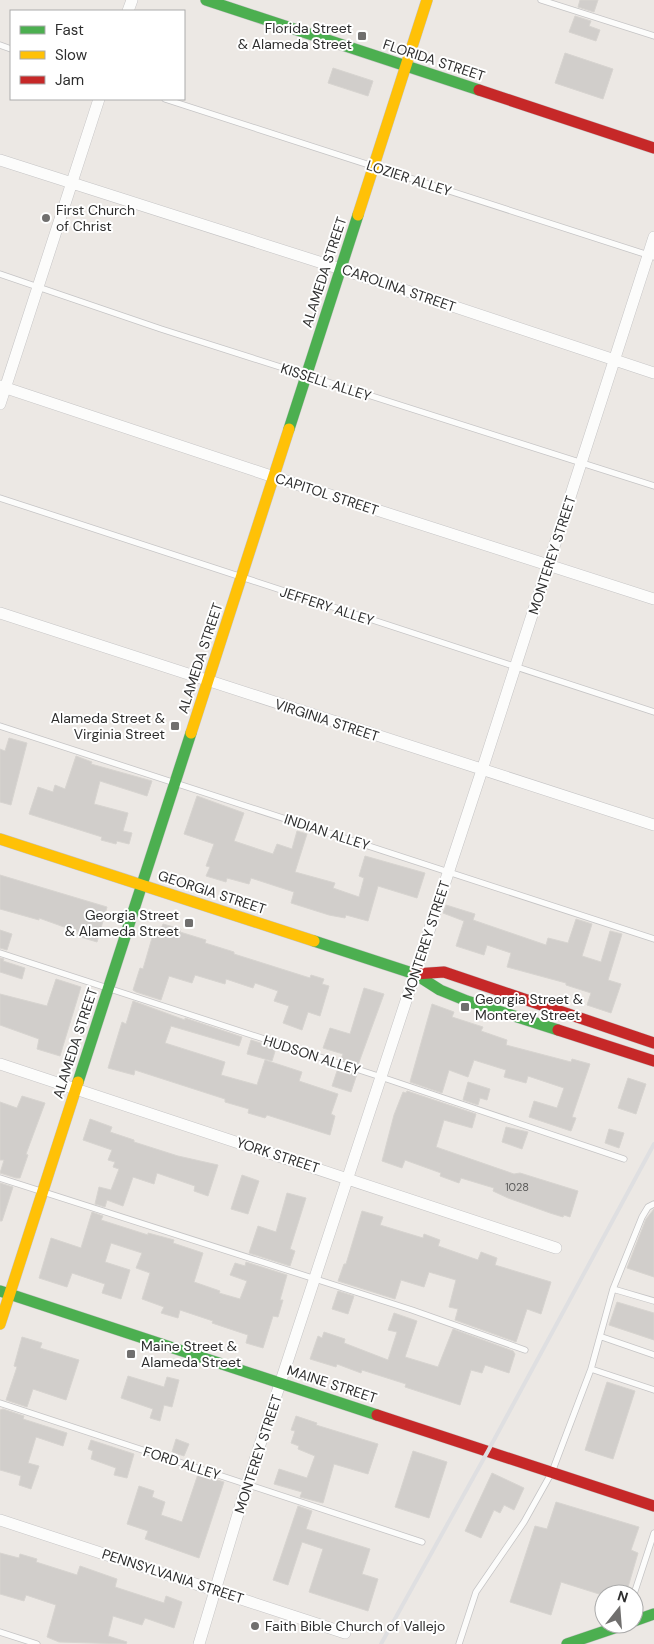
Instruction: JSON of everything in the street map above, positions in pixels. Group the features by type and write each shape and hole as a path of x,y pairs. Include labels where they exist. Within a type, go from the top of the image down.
{"main road":[{"name":"FLORIDA STREET","path":"206,0 654,148"},
{"name":"ALAMEDA STREET","path":"0,1324 5,1293 43,1192 427,0"},
{"name":"GEORGIA STREET","path":"0,839 414,974 440,990 467,1001 654,1061"},
{"name":"GEORGIA STREET","path":"414,974 444,972 654,1043"},
{"name":"MAINE STREET","path":"5,1293 654,1506"},
{"path":"567,1644 585,1641 602,1634"}],"street":[{"path":"0,404 3,387 100,100"},
{"name":"CAROLINA STREET","path":"0,160 341,269 654,373"},
{"name":"MONTEREY STREET","path":"199,1644 247,1484 516,667 614,360 651,256 654,237"},
{"name":"CAPITOL STREET","path":"3,387 274,477 654,599"},
{"name":"VIRGINIA STREET","path":"0,612 654,825"},
{"name":"YORK STREET","path":"0,1064 556,1248"},
{"name":"PENNSYLVANIA STREET","path":"0,1520 345,1633"}],"lane":[{"path":"542,0 654,36"},
{"name":"LOZIER ALLEY","path":"168,100 651,256"},
{"name":"KISSELL ALLEY","path":"0,274 307,376 654,486"},
{"name":"JEFFERY ALLEY","path":"0,498 654,712"},
{"name":"INDIAN ALLEY","path":"0,726 654,939"},
{"name":"HUDSON ALLEY","path":"0,953 108,990 381,1077 624,1159"},
{"path":"0,1178 525,1350"},
{"path":"459,1644 476,1592 524,1522 552,1472 602,1337 602,1328 613,1289 642,1217 648,1207 654,1204"},
{"path":"613,1289 654,1301"},
{"path":"602,1337 654,1355"},
{"path":"591,1369 654,1390"},
{"name":"FORD ALLEY","path":"0,1403 422,1542"},
{"path":"637,1584 654,1533"},
{"path":"0,1632 37,1644"}],"building":[{"path":"580,0 598,0 594,12 578,7"},
{"path":"575,16 591,21 589,26 600,30 596,41 569,32"},
{"path":"565,53 613,69 603,99 555,83"},
{"path":"333,68 373,81 368,96 328,83"},
{"path":"9,738 27,743 11,805 0,802 0,749 5,751"},
{"path":"76,756 92,762 91,764 152,781 147,796 100,781 94,804 128,813 123,831 132,833 129,844 117,841 116,844 101,840 102,837 29,814 38,787 53,792 55,785 65,789"},
{"path":"197,796 244,813 234,841 273,854 277,844 292,849 297,831 307,834 295,872 335,883 333,888 359,897 364,878 359,876 365,856 425,873 417,898 378,886 368,921 346,915 345,918 329,915 291,903 294,892 251,878 249,884 227,878 226,882 206,876 210,867 206,866 214,844 184,834"},
{"path":"0,875 107,907 97,942 77,936 78,932 39,918 39,920 0,909"},
{"path":"446,905 475,914 473,920 546,945 548,938 568,943 576,919 592,924 582,956 601,962 610,931 622,934 608,980 621,984 611,1013 587,1005 591,993 566,985 566,983 507,967 511,953 487,945 484,955 456,946 464,921 443,913"},
{"path":"163,924 181,929 180,932 206,940 205,943 234,952 234,954 310,978 311,975 324,979 322,984 329,986 320,1016 308,1012 302,1030 283,1023 289,1006 274,1001 278,991 255,983 253,988 226,979 225,984 195,975 192,983 169,976 161,1000 136,992 133,990 140,968 143,969 154,931 160,932"},
{"path":"0,930 12,934 7,950 0,948"},
{"path":"0,958 4,959 3,961 25,968 22,979 0,972"},
{"path":"56,979 81,987 60,1056 37,1049 39,1039 0,1025 0,994 47,1006"},
{"path":"364,988 384,994 358,1065 341,1059 343,1054 323,1048 330,1028 350,1034"},
{"path":"133,1001 185,1020 185,1018 242,1037 239,1046 171,1026 165,1043 225,1062 221,1075 257,1085 265,1060 302,1072 299,1081 338,1094 331,1114 335,1116 330,1135 267,1115 265,1118 248,1113 249,1109 225,1102 225,1099 135,1070 134,1075 108,1068 122,1022 126,1024"},
{"path":"432,1004 454,1012 452,1017 483,1027 481,1031 507,1040 506,1045 571,1062 572,1059 590,1064 572,1117 576,1118 571,1131 529,1117 534,1101 557,1108 564,1088 528,1076 526,1083 504,1077 506,1070 474,1060 468,1077 449,1070 442,1093 410,1082"},
{"path":"251,1040 276,1048 272,1061 247,1054"},
{"path":"338,1068 357,1074 351,1092 332,1086"},
{"path":"628,1078 646,1084 636,1114 618,1108"},
{"path":"468,1082 490,1089 487,1100 480,1098 478,1105 463,1100"},
{"path":"407,1091 476,1114 472,1128 444,1120 436,1147 514,1174 520,1173 578,1191 570,1217 564,1215 563,1217 508,1198 493,1191 494,1188 461,1178 459,1183 440,1176 441,1173 405,1160 402,1168 382,1161 394,1115 403,1092 406,1093"},
{"path":"22,1096 45,1103 26,1154 28,1155 20,1178 16,1178 0,1173 4,1160 0,1160 0,1102 17,1108"},
{"path":"90,1119 112,1127 110,1132 134,1140 134,1142 178,1156 218,1165 208,1196 194,1191 195,1186 157,1173 154,1184 133,1177 123,1206 107,1200 105,1207 95,1204 99,1187 111,1190 119,1169 113,1167 115,1162 108,1160 112,1150 83,1140"},
{"path":"506,1127 528,1132 522,1149 502,1142"},
{"path":"609,1129 624,1133 619,1148 605,1143"},
{"path":"242,1175 259,1181 248,1214 231,1209"},
{"path":"0,1183 13,1187 2,1221 0,1221"},
{"path":"287,1193 306,1198 290,1249 295,1251 290,1266 249,1253 258,1226 276,1232"},
{"path":"654,1209 654,1277 627,1268 646,1219"},
{"path":"362,1211 383,1217 380,1225 423,1238 424,1234 440,1240 438,1246 478,1260 481,1252 497,1258 495,1265 551,1282 541,1314 527,1309 516,1342 455,1320 458,1309 449,1307 456,1280 429,1272 424,1287 401,1280 395,1299 338,1281 344,1264 346,1264"},
{"path":"92,1212 103,1216 101,1220 148,1235 148,1233 174,1240 173,1243 203,1253 194,1282 220,1291 219,1293 240,1299 247,1281 230,1275 235,1263 245,1266 246,1262 287,1275 280,1300 283,1300 278,1317 273,1316 263,1348 246,1343 248,1335 212,1323 213,1321 180,1310 178,1318 161,1313 164,1307 142,1299 150,1273 136,1268 142,1253 111,1243 105,1262 130,1270 121,1299 102,1293 105,1284 72,1273 67,1287 39,1278 51,1238 81,1248"},
{"path":"338,1291 354,1296 348,1314 332,1309"},
{"path":"617,1302 654,1313 654,1340 609,1325"},
{"path":"394,1313 417,1321 405,1357 438,1367 453,1329 513,1351 515,1354 509,1373 485,1365 482,1373 471,1370 460,1405 405,1387 406,1384 362,1370 361,1373 337,1364 336,1367 310,1359 318,1336 322,1338 324,1332 345,1339 344,1343 388,1360 397,1332 388,1330"},
{"path":"22,1337 42,1343 40,1348 79,1360 66,1400 33,1389 27,1407 6,1400 17,1367 14,1366"},
{"path":"128,1376 164,1387 167,1377 179,1380 172,1407 164,1405 160,1421 150,1418 153,1409 121,1398"},
{"path":"607,1382 635,1391 613,1459 585,1450"},
{"path":"3,1409 24,1416 23,1419 67,1433 63,1446 36,1437 28,1463 39,1466 31,1489 19,1485 21,1476 0,1470 0,1410"},
{"path":"296,1416 317,1423 316,1425 378,1444 368,1474 334,1464 323,1503 300,1497 302,1492 274,1484 279,1469 307,1478 315,1456 298,1449 299,1446 291,1443 295,1431 291,1430"},
{"path":"176,1439 189,1444 184,1456 172,1452"},
{"path":"91,1440 134,1454 127,1478 114,1475 116,1468 91,1459 93,1451 88,1449"},
{"path":"413,1451 447,1462 429,1518 395,1507"},
{"path":"492,1473 524,1488 514,1510 504,1505 500,1513 494,1510 481,1538 465,1531"},
{"path":"198,1474 224,1482 199,1558 145,1539 148,1531 127,1524 139,1486 154,1491 152,1497 165,1502 161,1515 182,1522"},
{"path":"556,1502 639,1527 631,1550 638,1553 629,1584 594,1584 594,1592 561,1582 551,1615 510,1602 535,1526 547,1529"},
{"path":"298,1506 312,1511 306,1529 370,1549 362,1574 378,1579 368,1611 309,1592 323,1549 302,1542 288,1585 273,1580"},
{"path":"0,1553 19,1558 20,1554 37,1559 36,1562 77,1575 80,1566 117,1579 115,1587 164,1603 166,1596 182,1602 174,1628 145,1618 142,1625 113,1616 108,1636 127,1642 126,1644 59,1642 47,1637 56,1605 26,1595 24,1601 0,1594"}],"railway":[{"path":"381,1644 654,1144"}],"traffic: fast":[{"path":"206,0 479,90"},
{"path":"289,429 358,215"},
{"path":"78,1082 191,733"},
{"path":"314,941 415,974 440,990 467,1001 558,1030"},
{"path":"0,1291 377,1415"},
{"path":"644,1618 654,1614"},
{"path":"567,1644 596,1634"}],"traffic: slow":[{"path":"358,215 427,0"},
{"path":"191,733 289,429"},
{"path":"0,839 314,941"},
{"path":"0,1324 78,1082"}],"traffic: jam":[{"path":"479,90 654,148"},
{"path":"415,974 444,972 654,1043"},
{"path":"558,1030 654,1061"},
{"path":"377,1415 654,1506"}],"place":[{"name":"Florida Street & Alameda Street","path":"362,36"},
{"name":"First Church of Christ","path":"46,218"},
{"name":"Alameda Street & Virginia Street","path":"175,726"},
{"name":"Georgia Street & Alameda Street","path":"189,923"},
{"name":"Georgia Street & Monterey Street","path":"465,1007"},
{"name":"Maine Street & Alameda Street","path":"131,1354"},
{"name":"Faith Bible Church of Vallejo","path":"255,1626"}]}
